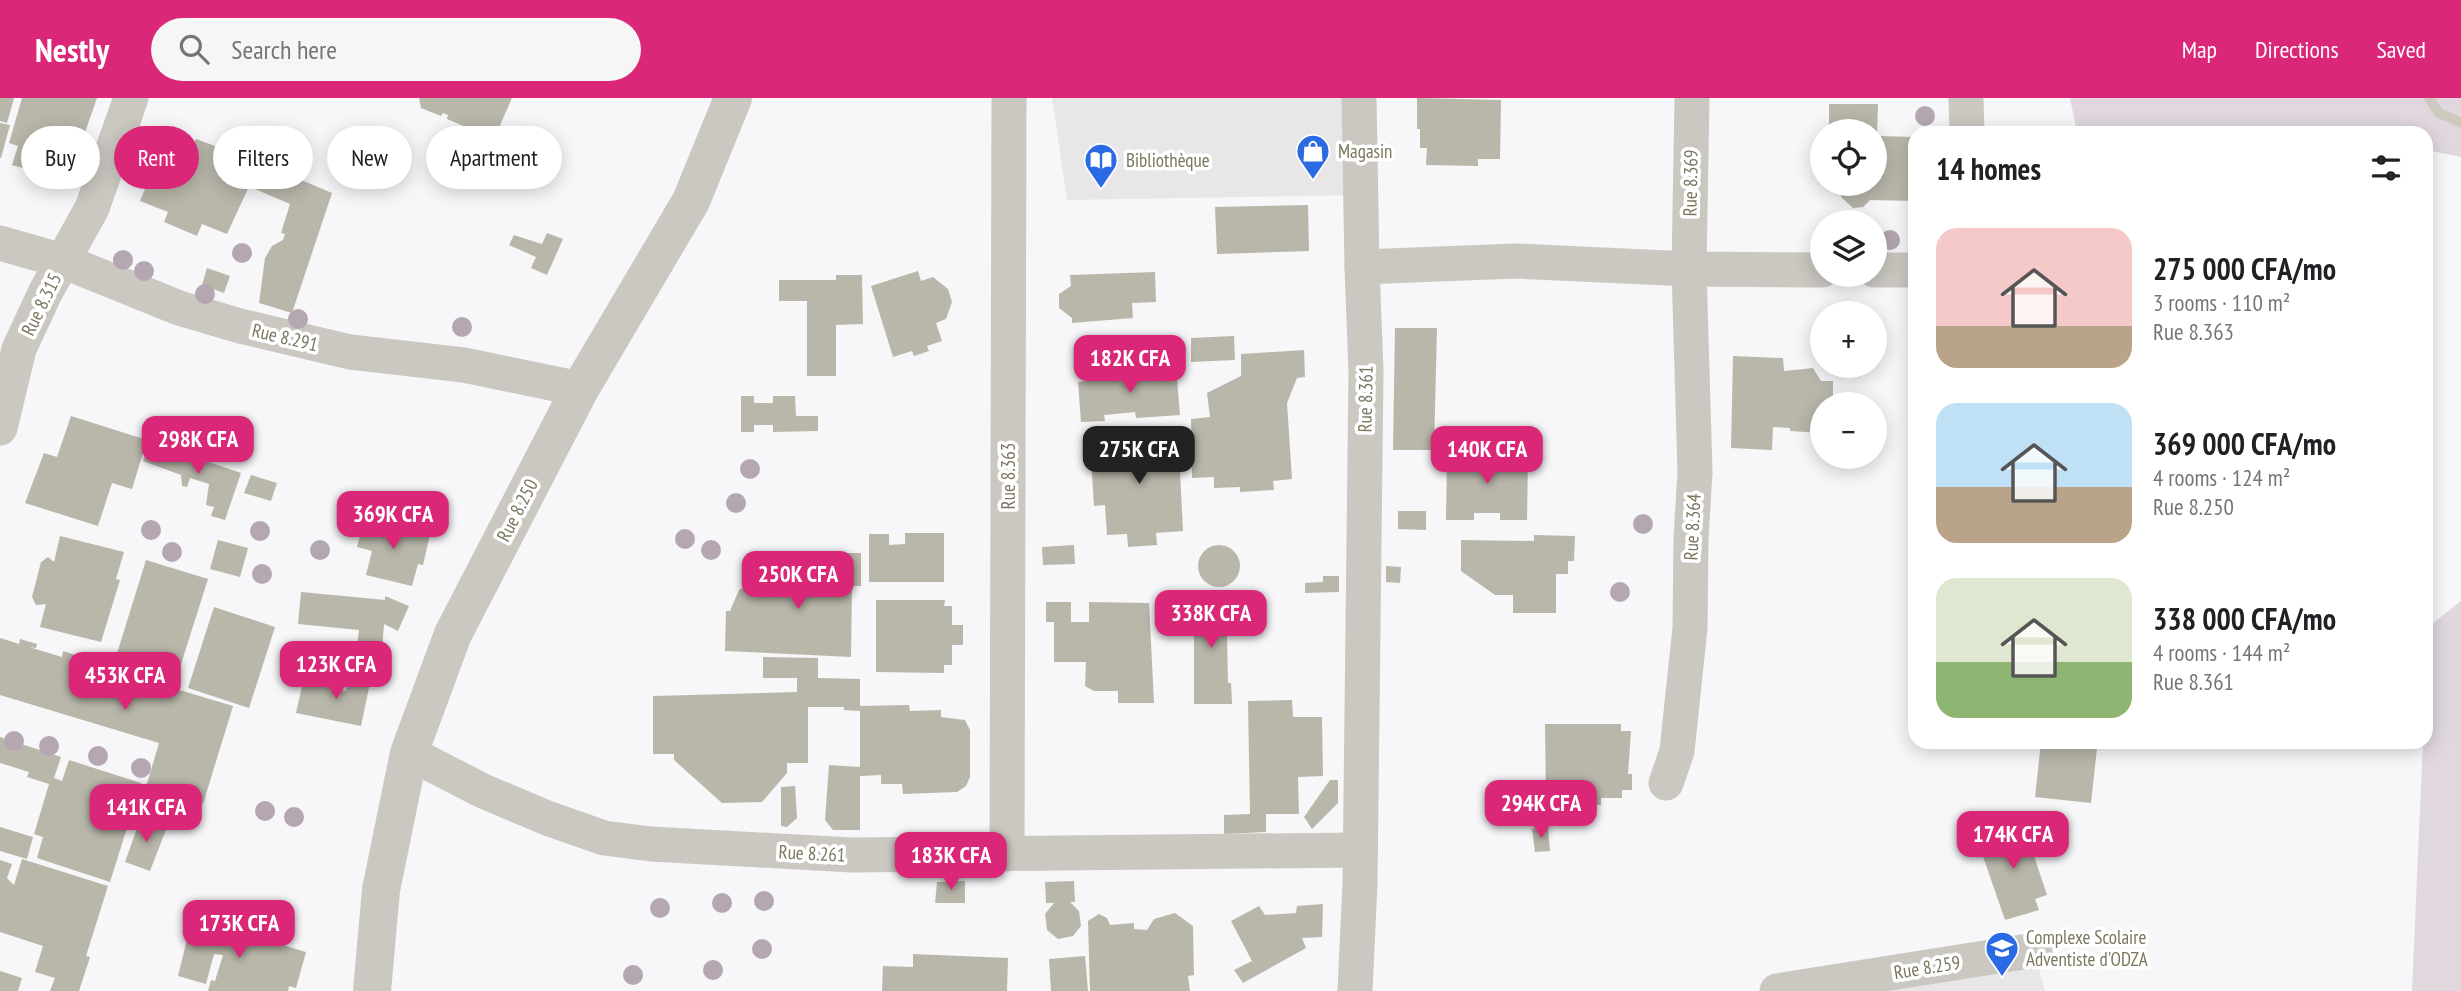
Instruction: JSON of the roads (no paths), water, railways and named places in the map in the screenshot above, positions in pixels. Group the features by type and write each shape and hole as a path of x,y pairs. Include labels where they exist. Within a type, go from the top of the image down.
{"street":[{"name":"Rue 8.315","path":"0,428 19,349 45,293 92,208 131,98"},
{"name":"Rue 8.250","path":"372,991 381,890 409,753 453,634 580,389 691,201 733,98"},
{"name":"Rue 8.363","path":"1007,854 1009,98"},
{"name":"Rue 8.361","path":"1354,991 1360,850 1366,372 1359,98"},
{"name":"Rue 8.369","path":"1689,269 1692,98"},
{"path":"1966,98 1967,126"},
{"name":"Rue 8.291","path":"0,243 63,261 179,308 292,339 350,352 464,365 580,389"},
{"path":"1362,267 1516,261 1689,269 1810,270"},
{"name":"Rue 8.364","path":"1666,783 1677,751 1690,628 1695,472 1689,269"},
{"path":"1887,270 1908,270"},
{"name":"Rue 8.261","path":"409,753 483,791 547,818 604,838 651,844 852,855 1360,850"},
{"name":"Rue 8.259","path":"1777,991 2035,950"}],"waterway":[{"path":"2429,98 2439,113 2461,123"}],"place":[{"name":"Magasin","path":"1313,181"},
{"name":"Bibliothèque","path":"1101,190"},
{"name":"Complexe Scolaire Adventiste d'ODZA","path":"2002,978"}]}
